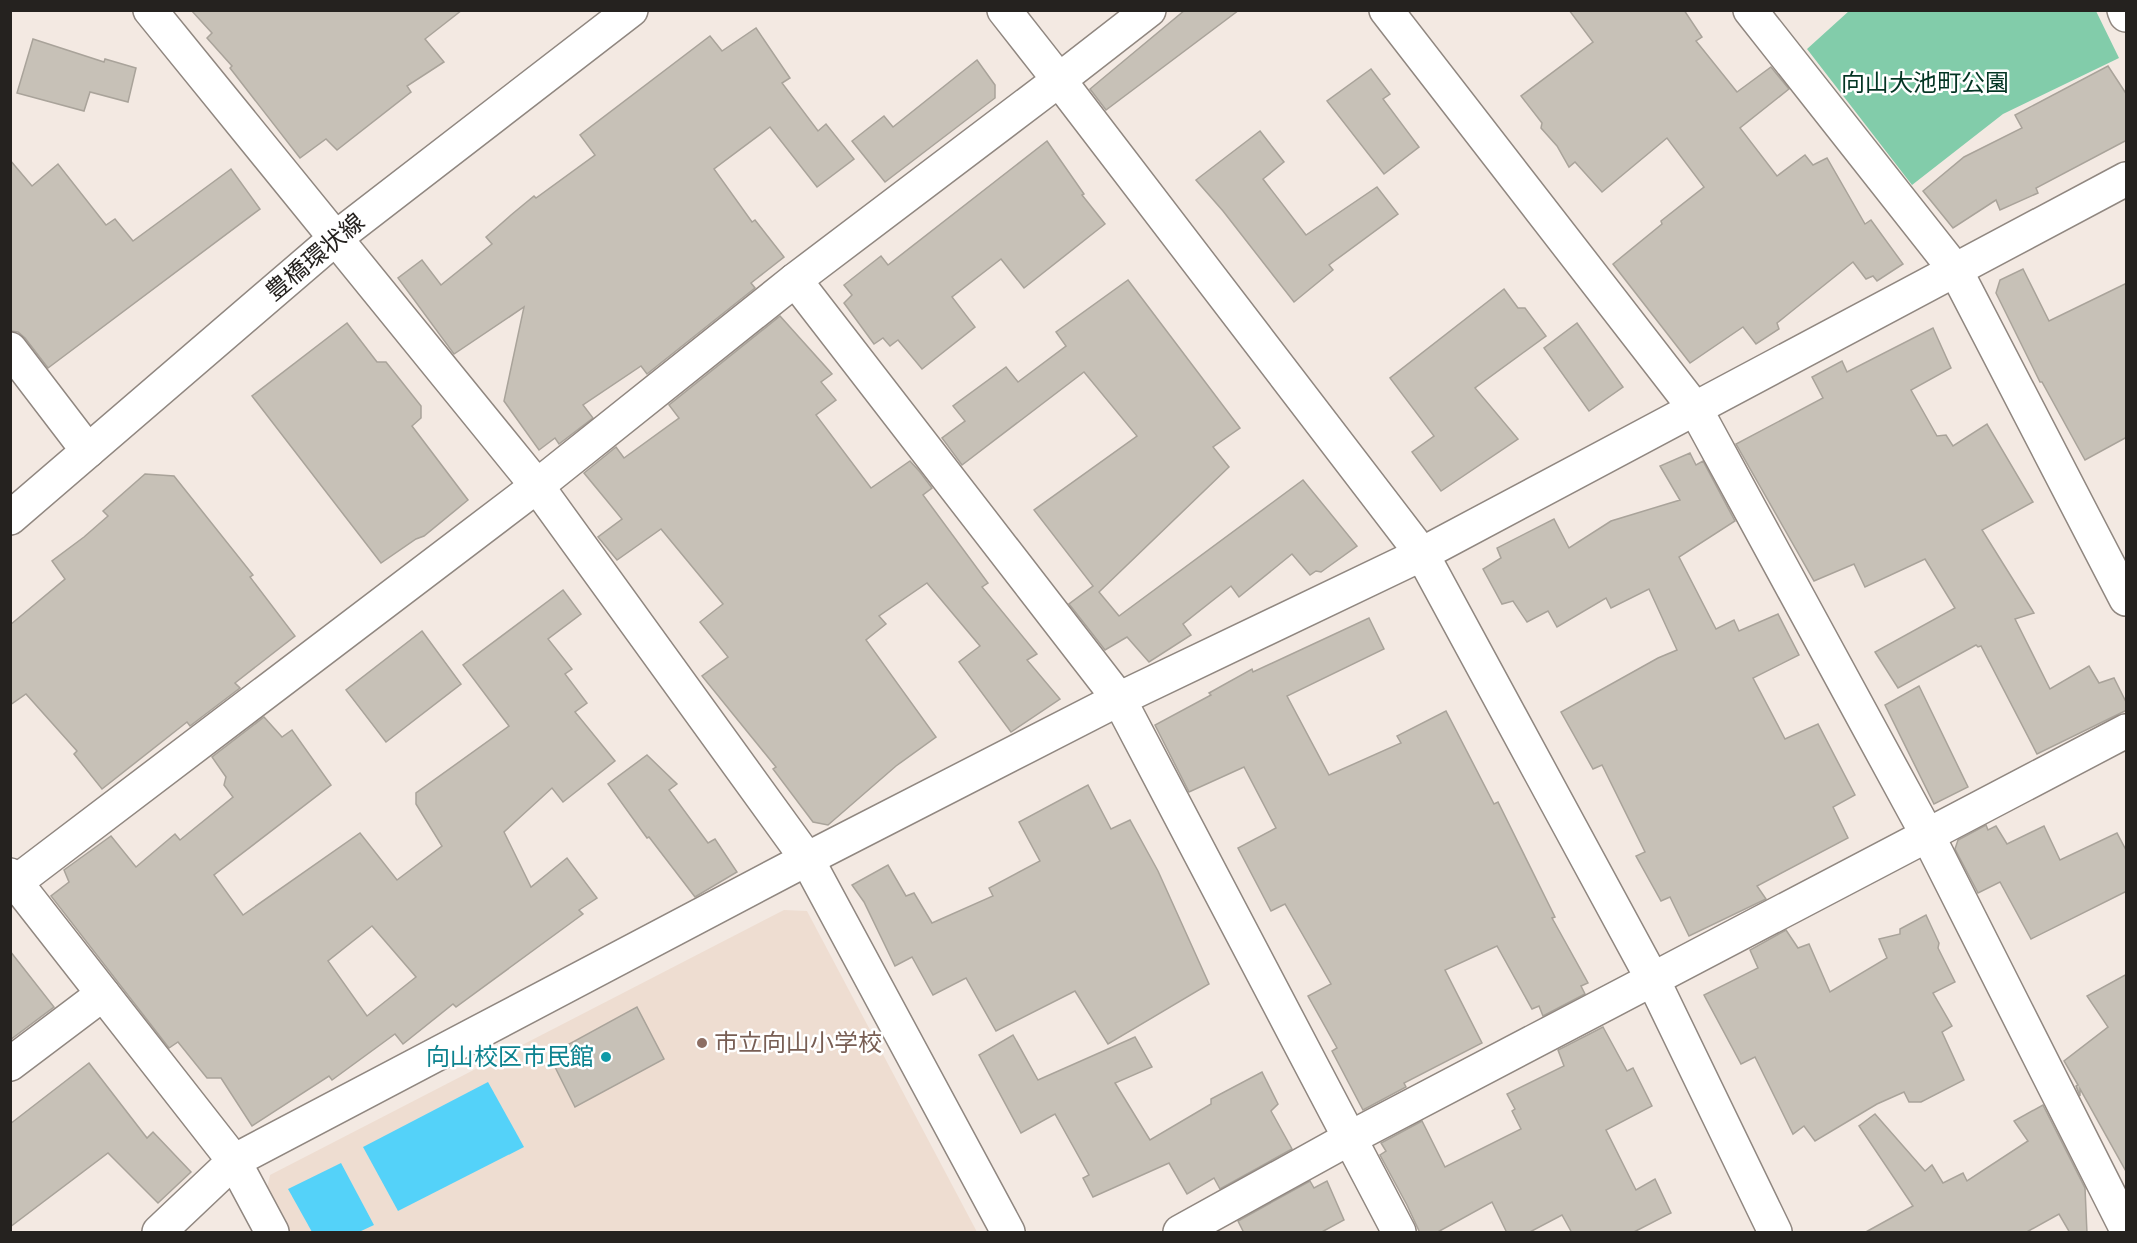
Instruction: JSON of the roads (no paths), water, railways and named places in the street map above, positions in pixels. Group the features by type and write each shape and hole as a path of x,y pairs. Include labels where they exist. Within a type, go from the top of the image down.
{"street":[{"path":"150,10 337,237 537,486 807,859 1008,1233"},
{"name":"豊橋環状線","path":"10,518 337,237 632,10"},
{"path":"1004,10 1422,554 1653,980 1775,1233"},
{"path":"272,1233 234,1161 13,878 537,486 795,280 1149,10"},
{"path":"1386,10 1696,410 1928,836 2127,1228"},
{"path":"1750,10 1956,271 2127,599"},
{"path":"2124,10 2127,15"},
{"path":"159,1233 234,1161 807,859 1119,699 1422,554 2127,179"},
{"path":"795,280 1119,699 1399,1233"},
{"path":"10,349 88,451"},
{"path":"1180,1233 1350,1138 2127,731"},
{"path":"10,1064 103,994"}],"water":[{"path":"488,1082 524,1147 398,1211 363,1147"},
{"path":"341,1163 374,1225 359,1232 312,1232 288,1189"}],"place":[{"name":"市立向山小学校","path":"702,1043"},
{"name":"向山校区市民館","path":"606,1057"}],"park label":[{"name":"向山大池町公園","path":"1925,83"}]}
